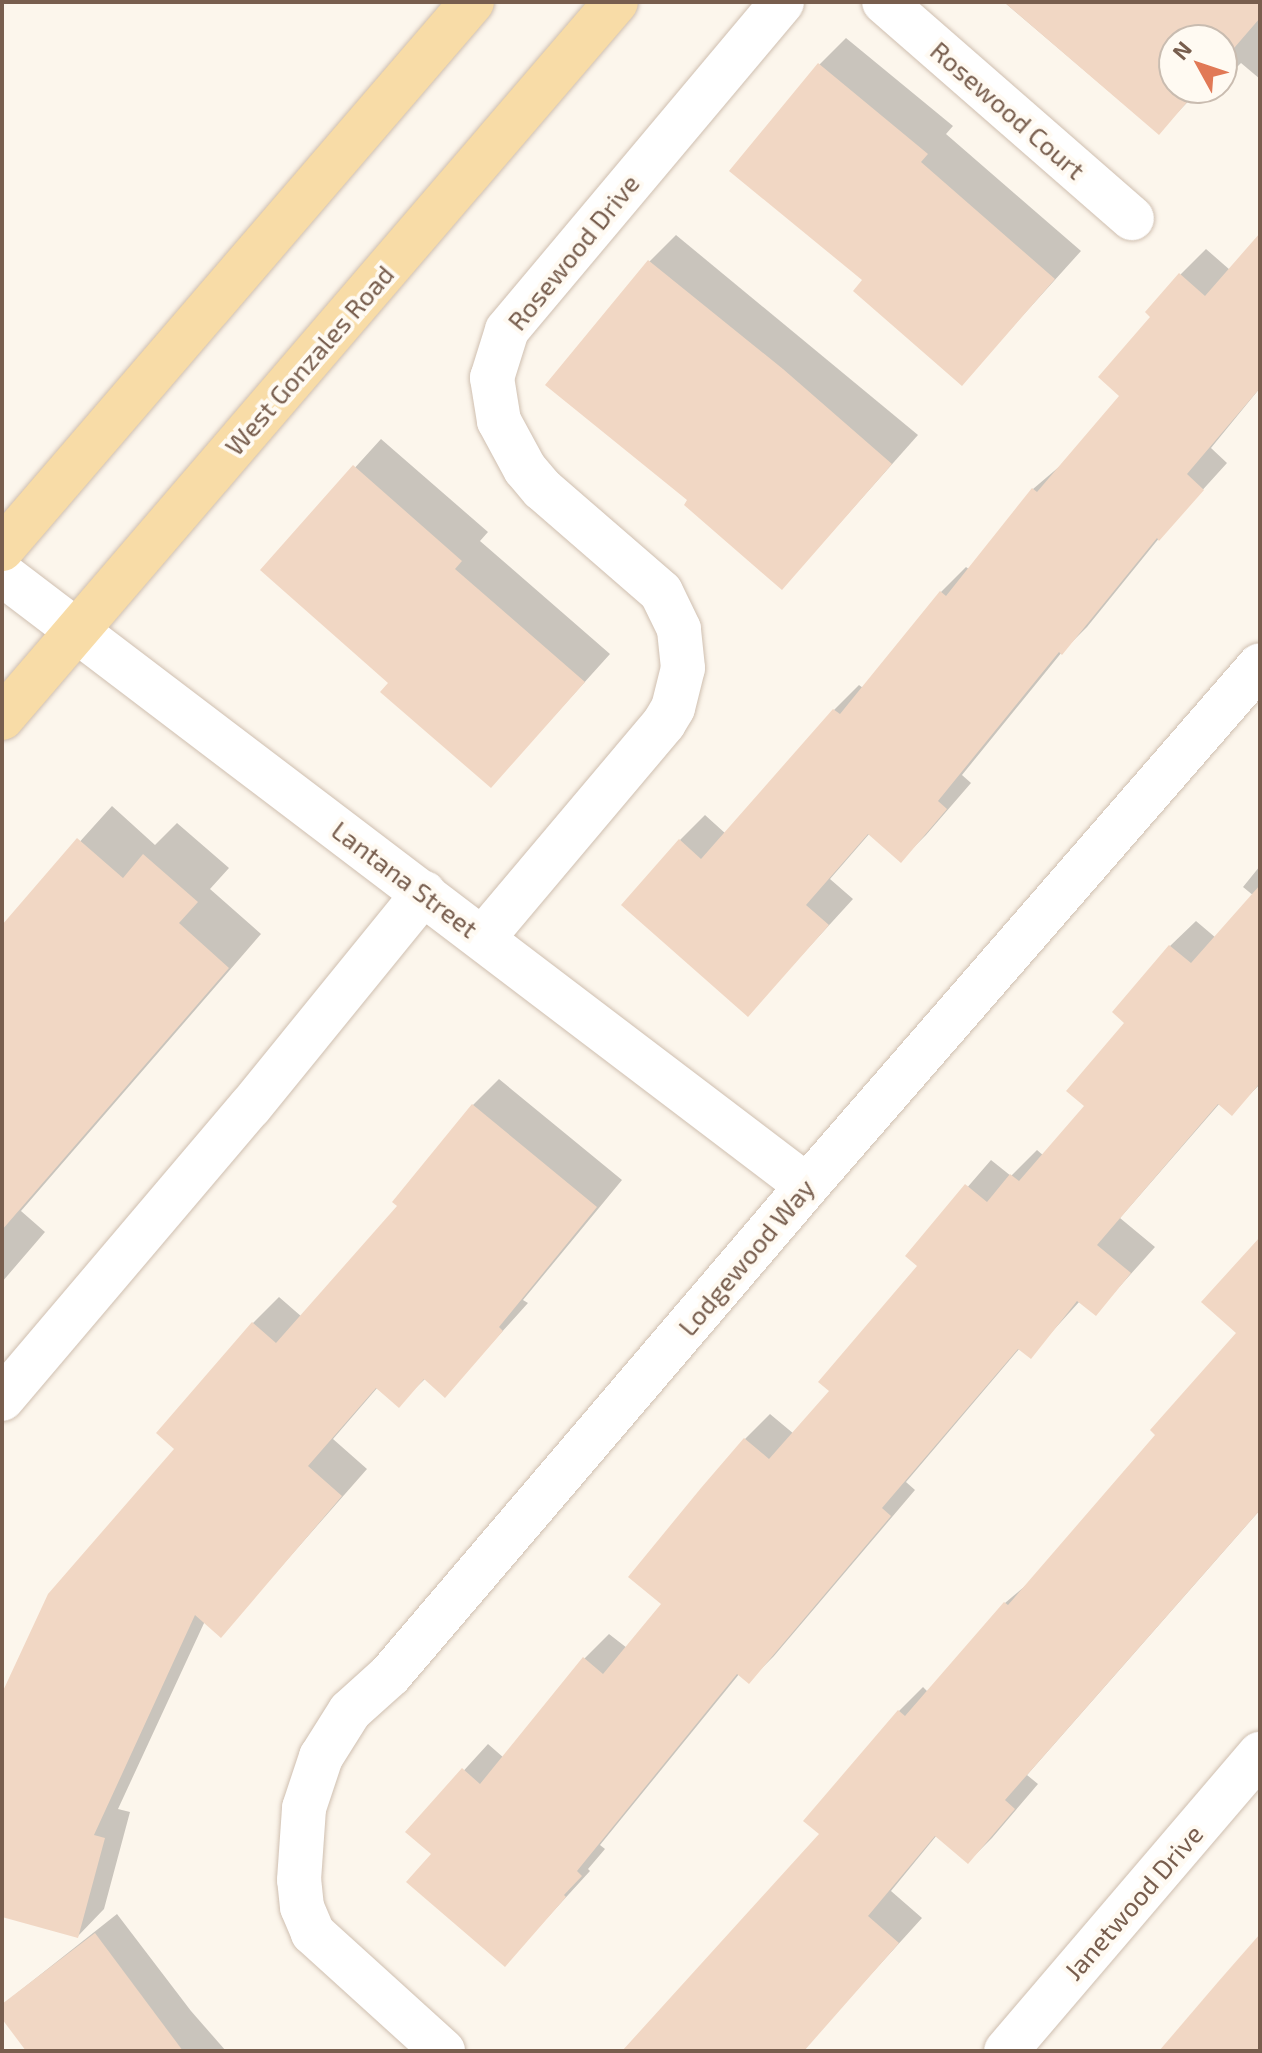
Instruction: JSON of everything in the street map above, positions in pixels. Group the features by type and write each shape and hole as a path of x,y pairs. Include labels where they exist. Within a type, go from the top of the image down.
{"main road":[{"path":"2,549 472,2"},
{"name":"West Gonzales Road","path":"2,718 616,2"}],"street":[{"name":"Rosewood Drive","path":"483,938 664,723 673,708 683,668 679,629 661,592 542,489 525,469 499,421 492,378 507,330 782,2"},
{"name":"Rosewood Court","path":"884,2 1132,218"},
{"name":"Lantana Street","path":"2,574 807,1186"},
{"name":"Lodgewood Way","path":"443,2051 313,1933 302,1907 299,1880 304,1808 321,1757 350,1711 390,1675 807,1186 1260,665"},
{"path":"2,1399 250,1107 424,893"},
{"name":"Janetwood Drive","path":"1006,2051 1260,1754"}],"building":[{"path":"1004,2 1260,2 1260,18 1238,43 1238,24 1158,24 1158,104 1185,104 1159,135"},
{"path":"818,63 928,154 921,162 1055,279 962,386 853,291 862,280 729,171"},
{"path":"1260,233 1260,388 1187,474 1204,490 1159,541 1157,538 1062,655 1059,652 938,801 947,809 901,863 868,834 806,905 829,925 748,1017 621,905 679,839 701,859 833,709 840,714 940,591 946,596 1032,488 1037,492 1119,396 1098,377 1150,317 1145,312 1179,273 1205,296"},
{"path":"648,260 783,369 892,464 782,590 684,505 687,500 545,385"},
{"path":"353,465 462,561 455,569 585,682 491,788 380,692 388,683 260,570"},
{"path":"77,838 123,878 143,854 198,902 179,923 229,968 2,1230 2,925"},
{"path":"1260,885 1260,1083 1232,1116 1218,1104 1097,1245 1131,1273 1096,1316 1077,1301 1031,1359 1018,1349 882,1508 891,1516 749,1684 737,1674 577,1871 582,1876 564,1895 566,1897 505,1967 406,1882 431,1854 405,1832 462,1768 480,1784 583,1657 603,1674 661,1604 628,1577 701,1488 744,1438 769,1459 829,1391 818,1382 917,1266 905,1256 965,1184 987,1202 1010,1174 1019,1181 1084,1106 1066,1091 1124,1023 1112,1012 1169,945 1191,963"},
{"path":"472,1104 597,1207 499,1327 503,1331 445,1398 424,1379 399,1408 376,1388 308,1466 342,1496 221,1638 195,1615 94,1835 105,1838 78,1938 2,1917 2,1693 48,1594 174,1449 156,1433 252,1322 276,1343 397,1206 392,1202"},
{"path":"1260,1237 1260,1510 1005,1800 1015,1809 968,1864 935,1836 868,1916 899,1943 804,2051 622,2051 819,1834 803,1821 898,1710 905,1716 1004,1602 1008,1605 1155,1435 1150,1430 1236,1333 1201,1302"},
{"path":"95,1933 183,2051 26,2051 2,2019 2,2004"},
{"path":"1260,1934 1260,2051 1159,2051 1218,1982"}]}
